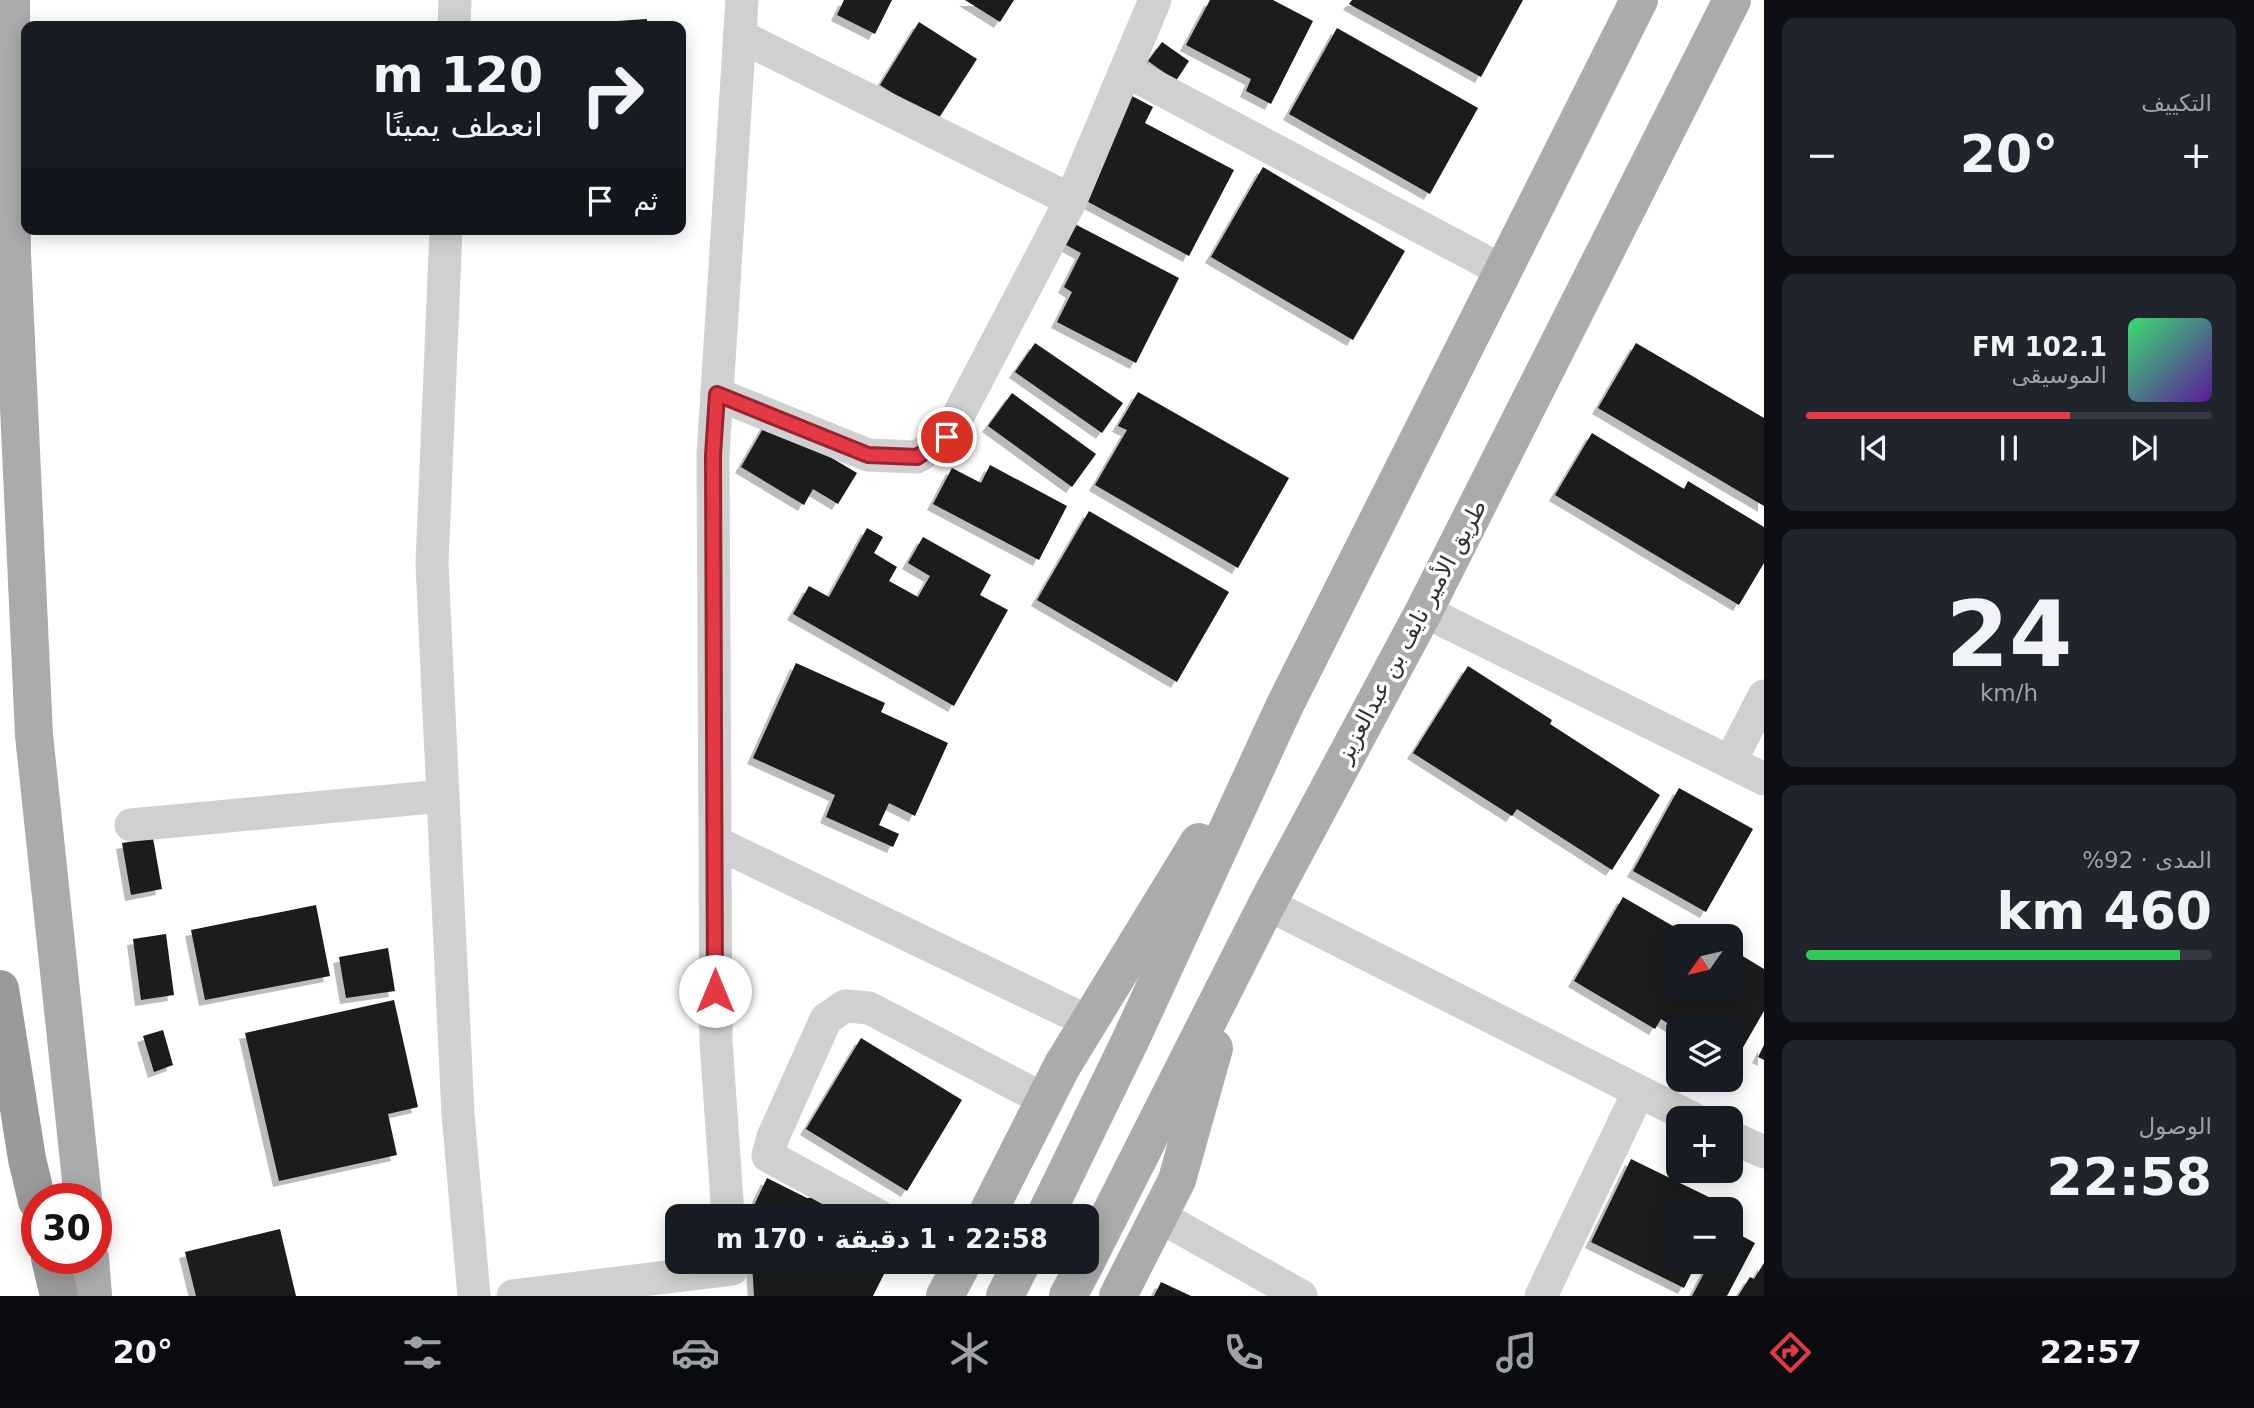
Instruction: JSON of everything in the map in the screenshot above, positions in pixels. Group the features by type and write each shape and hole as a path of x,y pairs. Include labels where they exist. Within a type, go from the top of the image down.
{"highway":[{"path":"0,989 33,1183"},
{"path":"54,1274 59,1296"}],"main road":[{"path":"11,0 12,254 34,735 81,1183"},
{"path":"1051,1204 1137,1027 1284,707 1639,0"},
{"name":"طريق الأمير نايف بن عبدالعزيز","path":"1099,1236 1266,904 1424,611 1732,0"},
{"path":"992,1204 1062,1066 1284,707"},
{"path":"1118,1296 1177,1180 1237,966"},
{"path":"91,1274 93,1296"},
{"path":"945,1296 957,1274"},
{"path":"1005,1296 1016,1274"},
{"name":"طريق الأمير نايف بن عبدالعزيز","path":"1068,1296 1079,1274"}],"street":[{"path":"454,21 455,0"},
{"path":"728,1204 716,1041 713,455 742,0"},
{"path":"717,394 868,455 917,457 947,437 1072,200 1155,0"},
{"path":"740,36 1072,200"},
{"path":"1126,71 1503,271"},
{"path":"446,235 432,564 458,1114 474,1296"},
{"path":"1424,611 1764,779"},
{"path":"1730,762 1764,696"},
{"path":"131,824 443,796"},
{"path":"715,842 1089,1022"},
{"path":"1266,904 1666,1106"},
{"path":"857,1204 768,1156 773,1137 826,1019 845,1006 869,1008 1045,1100"},
{"path":"1541,1296 1638,1093"},
{"path":"1743,1142 1764,1152"},
{"path":"1159,1216 1301,1296"},
{"path":"513,1296 733,1275"}],"building":[{"path":"844,0 892,0 875,34 837,15"},
{"path":"965,0 1014,0 1000,22"},
{"path":"1210,0 1273,0 1313,21 1271,104 1246,91 1251,79 1186,45"},
{"path":"1352,0 1523,0 1481,77 1349,4"},
{"path":"919,22 977,59 937,121 880,85"},
{"path":"1337,28 1478,108 1430,194 1289,114"},
{"path":"1162,42 1189,61 1176,81 1148,61"},
{"path":"1132,96 1153,107 1145,123 1234,170 1189,256 1079,197"},
{"path":"1263,167 1405,251 1353,340 1211,257"},
{"path":"1067,220 1179,278 1136,363 1057,322 1072,292 1064,287 1081,253 1057,240"},
{"path":"1035,343 1123,403 1102,433 1015,372"},
{"path":"1636,343 1764,418 1764,506 1598,408"},
{"path":"1138,392 1289,478 1238,568 1095,485 1127,430 1118,426"},
{"path":"1012,393 1096,454 1072,487 988,426"},
{"path":"768,420 857,473 838,504 813,489 804,505 741,467"},
{"path":"1592,433 1684,489 1688,481 1764,527 1764,563 1739,605 1555,495"},
{"path":"990,465 1067,506 1039,560 933,504 952,468 981,483"},
{"path":"1089,511 1229,592 1177,682 1037,600"},
{"path":"867,528 883,537 874,553 897,567 889,581 918,597 930,576 908,563 923,537 991,575 980,595 1008,610 954,706 793,614 809,586 829,597"},
{"path":"796,663 885,703 881,712 948,743 915,816 889,803 879,825 899,834 893,847 826,817 835,795 753,758"},
{"path":"1468,666 1552,720 1550,724 1660,795 1612,870 1517,809 1512,816 1413,753"},
{"path":"1679,788 1753,829 1706,912 1633,871"},
{"path":"153,838 162,889 131,895 122,843"},
{"path":"1623,897 1669,924 1666,924 1666,1001 1743,1001 1743,956 1764,969 1764,1011 1743,1047 1743,1015 1666,1015 1666,1022 1661,1019 1655,1029 1574,981"},
{"path":"316,905 330,976 205,1000 191,930"},
{"path":"166,934 174,995 141,1000 133,939"},
{"path":"388,948 395,991 346,998 339,957"},
{"path":"394,1000 418,1107 388,1114 397,1155 279,1181 245,1033"},
{"path":"163,1030 173,1065 154,1072 143,1036"},
{"path":"861,1038 962,1100 907,1191 806,1129"},
{"path":"1764,1045 1764,1060 1758,1057"},
{"path":"1631,1159 1666,1176 1666,1183 1680,1183 1709,1197 1666,1197 1666,1274 1691,1274 1684,1288 1591,1242"},
{"path":"767,1178 807,1198 820,1197 834,1204 755,1204"},
{"path":"280,1229 296,1296 196,1296 185,1252"},
{"path":"1743,1236 1755,1243 1743,1266"},
{"path":"1764,1263 1764,1296 1738,1296 1750,1277 1754,1279"},
{"path":"753,1274 884,1274 873,1296 754,1296"},
{"path":"1704,1274 1739,1274 1727,1296 1692,1296"},
{"path":"1161,1282 1191,1296 1154,1296"}],"route":[{"path":"715,991 713,455 717,394 868,455 917,457 947,437"}]}
